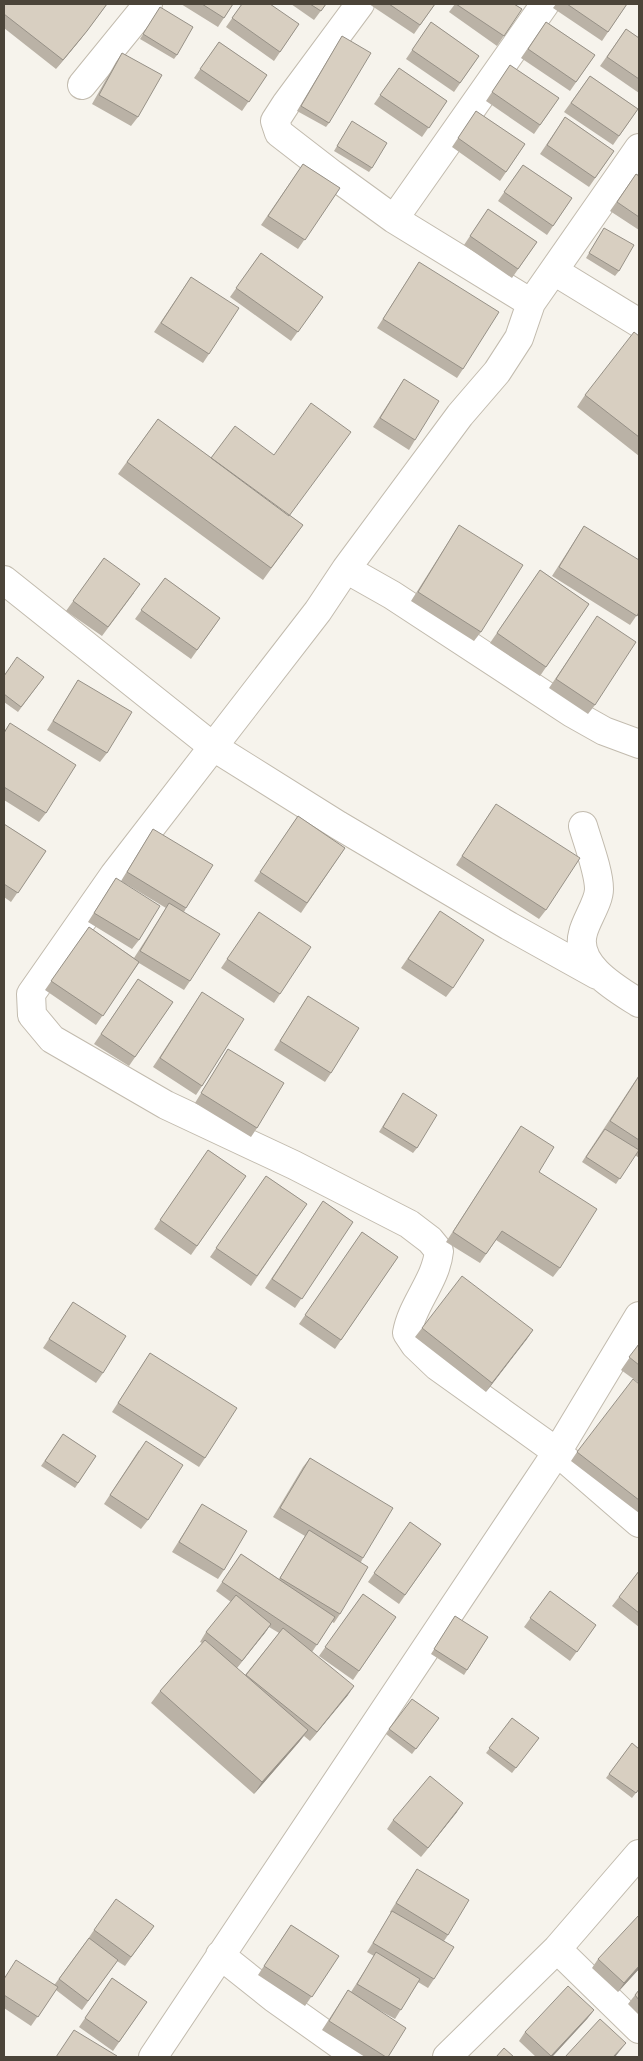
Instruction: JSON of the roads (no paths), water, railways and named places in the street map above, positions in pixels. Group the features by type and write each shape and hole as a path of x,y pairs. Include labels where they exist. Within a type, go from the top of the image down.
{"street":[{"path":"82,85 148,4"},
{"path":"360,4 275,121 279,133 394,219 531,303"},
{"path":"394,219 545,4"},
{"path":"639,148 531,303 519,338 498,372 460,415 346,569 318,611 212,746 114,876 31,994 32,1015 52,1039 166,1105 294,1165 409,1224 430,1240 439,1251 438,1264 409,1320 407,1333 414,1346 437,1366 557,1452 639,1523"},
{"path":"554,270 639,323"},
{"path":"346,569 392,595 572,713 604,731 639,744"},
{"path":"4,580 212,746 338,825 509,926 598,975 639,1003"},
{"path":"583,826 599,890 582,934 588,961 598,975"},
{"path":"154,2057 220,1955 557,1452 639,1316"},
{"path":"447,2057 557,1949 639,1854"},
{"path":"557,1949 639,2029"},
{"path":"220,1955 274,1998 357,2057"}]}
